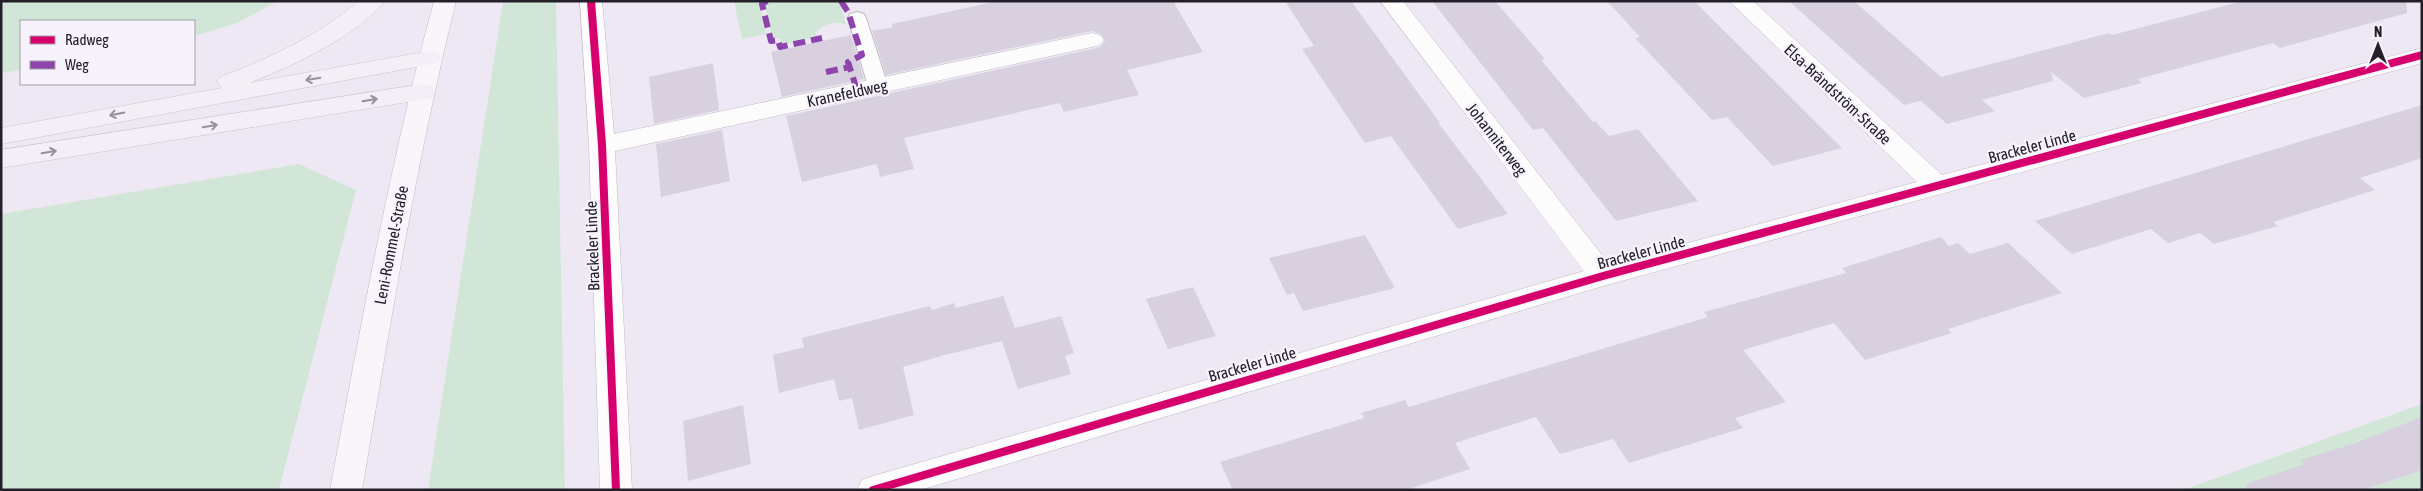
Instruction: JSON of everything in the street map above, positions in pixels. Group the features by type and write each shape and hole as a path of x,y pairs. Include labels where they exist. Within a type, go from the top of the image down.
{"highway":[{"path":"165,104 241,78 302,51 361,12 373,1"},
{"path":"1,136 165,104 430,58"},
{"path":"1,159 422,92"}],"main road":[{"name":"Leni-Rommel-Straße","path":"346,490 388,256 422,92 445,1"}],"street":[{"name":"Brackeler Linde","path":"590,1 602,145 616,490"},
{"name":"Johanniterweg","path":"1391,1 1603,276"},
{"name":"Elsa-Brändström-Straße","path":"1740,1 1937,186"},
{"name":"Kranefeldweg","path":"602,145 1092,40"},
{"name":"Brackeler Linde","path":"873,490 1603,276 2422,55"}],"lane":[{"path":"857,18 878,86"}],"green space":[{"path":"1,1 278,1 237,23 195,36 195,20 20,20 20,70 1,73"},
{"path":"503,1 556,1 565,490 428,490"},
{"path":"734,1 765,1 760,3 766,34 742,39"},
{"path":"769,1 838,1 842,8 846,25 830,24 816,32 817,37 782,45 780,38 772,39 765,5"},
{"path":"299,164 356,190 279,490 1,490 1,214"},
{"path":"2422,404 2422,490 2183,490"}],"building":[{"path":"998,1 1173,1 1203,52 1127,70 1139,95 1064,112 1060,103 904,138 914,169 880,177 877,164 802,182 786,116 1092,49 1100,47 1105,41 1101,34 1092,31 886,75 872,31 893,27 892,24"},
{"path":"1285,1 1351,1 1439,124 1508,214 1458,229 1391,136 1365,143 1302,49 1314,46"},
{"path":"1432,1 1495,1 1545,59 1541,60 1593,122 1595,121 1609,136 1638,129 1698,201 1616,221 1543,128 1533,130"},
{"path":"1607,1 1694,1 1842,148 1773,166 1727,117 1712,120 1635,38 1640,37"},
{"path":"1789,1 1854,1 1941,77 2109,33 2112,35 2243,1 2406,1 2407,13 2280,48 2273,43 2138,79 2142,83 2084,98 2051,72 2053,81 1982,100 1995,111 1947,124 1921,101 1904,105"},
{"path":"851,35 864,79 782,97 771,52"},
{"path":"713,63 719,110 654,124 649,77"},
{"path":"2422,105 2422,158 2360,178 2375,190 2273,222 2278,226 2214,244 2200,233 2168,243 2151,229 2072,254 2035,221"},
{"path":"722,130 730,181 661,197 656,144"},
{"path":"1365,235 1395,288 1303,311 1294,293 1287,295 1269,258"},
{"path":"1941,237 1949,246 1958,243 1970,254 2008,243 2062,293 1948,329 1952,333 1865,360 1834,323 1743,350 1786,402 1735,418 1743,428 1629,463 1613,439 1560,454 1536,417 1455,443 1470,469 1406,490 1233,490 1220,462 1364,418 1361,413 1405,400 1409,407 1708,317 1704,312 1846,273 1842,268"},
{"path":"1193,287 1216,336 1168,349 1146,299"},
{"path":"1003,296 1015,328 1061,316 1074,353 1065,356 1071,374 1018,389 1002,341 945,355 903,367 914,415 859,430 852,398 839,401 834,379 779,393 773,355 804,347 802,338 930,306 932,310 954,303 955,308"},
{"path":"743,405 751,464 688,481 683,421"},
{"path":"2422,417 2422,470 2362,490 2247,490 2246,484 2304,464 2300,460 2353,444"}],"marked path":[{"path":"767,1 762,4 771,41 778,40 780,47 822,38"},
{"path":"841,1 848,12 862,55 848,62 857,90"},
{"path":"826,72 850,67"}],"cycle path":[{"path":"591,1 602,145 616,490"},
{"path":"873,490 1603,276 2422,55"}]}
